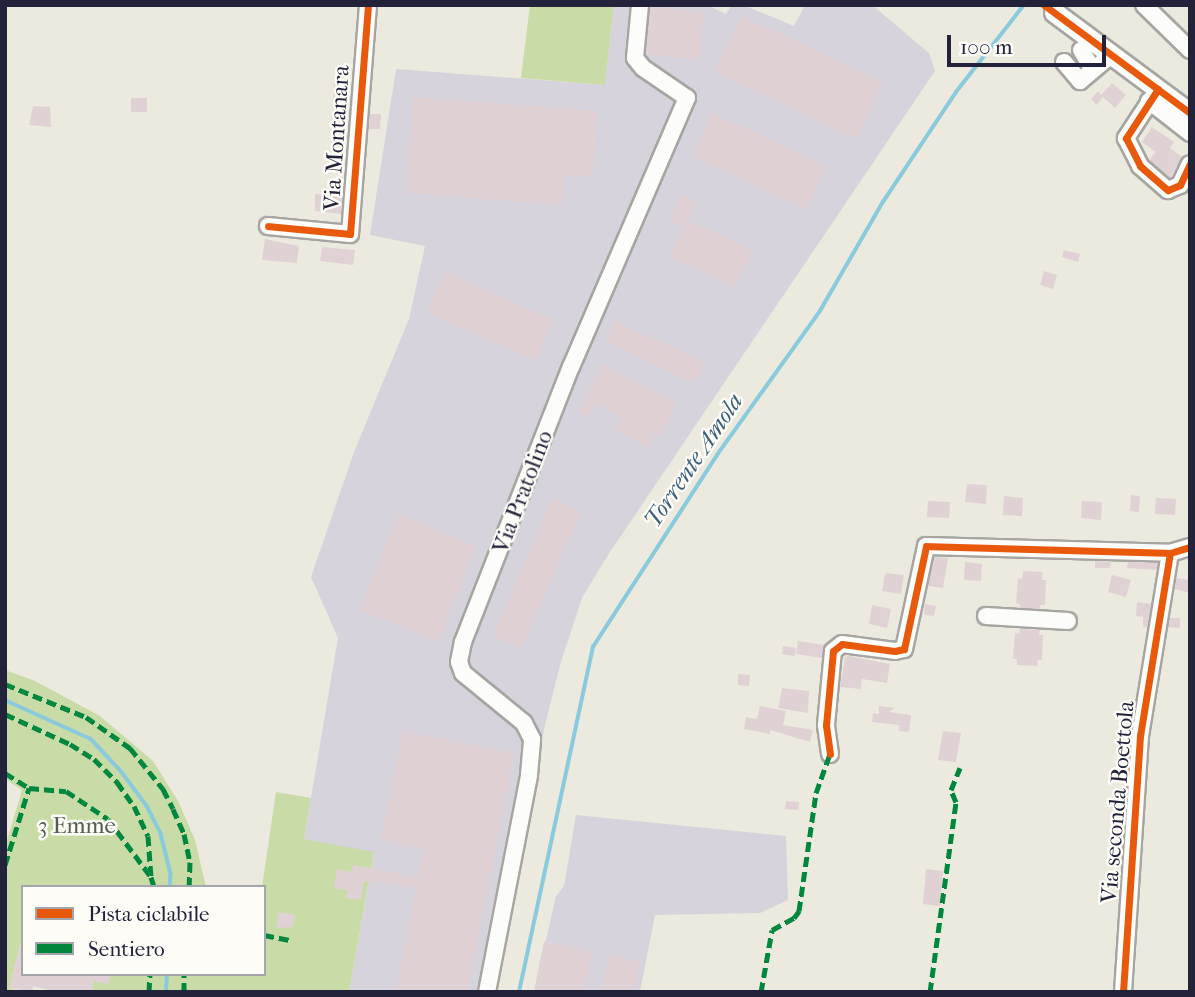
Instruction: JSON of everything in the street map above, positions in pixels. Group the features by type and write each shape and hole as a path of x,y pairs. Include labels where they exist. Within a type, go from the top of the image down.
{"main road":[{"path":"1054,12 1111,55 1154,95 1190,113"}],"street":[{"name":"Via Montanara","path":"268,226 350,233 368,5"},
{"name":"Via Pratolino","path":"487,992 529,775 532,738 524,723 463,673 459,662 463,642 571,367 687,98 643,68 635,58 640,5"},
{"path":"1144,5 1190,50"},
{"path":"1081,50 1093,70"},
{"path":"1080,81 1111,55"},
{"path":"1064,62 1080,81 1093,91"},
{"path":"1190,133 1154,95 1126,138 1140,166 1168,190 1180,186 1190,164"},
{"path":"830,754 826,725 833,651 842,644 895,652 904,649 926,546 1170,553 1190,547"},
{"name":"Via seconda Boettola","path":"1124,992 1140,736 1170,553"},
{"path":"986,616 1068,621"}],"shaded area":[{"path":"614,5 707,5 726,14 732,5 743,5 794,26 805,5 872,5 929,53 935,71 608,555 582,598 561,662 545,725 492,992 349,992 374,853 304,839 338,638 311,577 354,452 409,319 425,246 370,235 396,69 605,85"},
{"path":"576,815 786,836 788,900 760,913 655,915 640,992 534,992 556,896 564,886"}],"green space":[{"path":"530,5 614,5 605,85 521,78"},
{"name":"3 Emme","path":"5,670 35,681 100,716 153,761 178,801 195,840 206,885 21,885 21,943 9,988 23,992 5,992 5,847 22,790 5,779"},
{"path":"276,792 311,798 304,839 374,852 349,992 91,992 94,981 106,976 266,976 266,885 262,885"}],"building":[{"path":"650,6 704,13 699,60 646,54"},
{"path":"742,16 883,82 856,139 715,72"},
{"path":"1112,83 1126,95 1115,108 1103,97 1097,105 1091,99 1098,91 1101,95"},
{"path":"334,84 348,84 346,122 332,122"},
{"path":"413,97 598,111 593,177 565,175 562,205 406,193"},
{"path":"131,98 147,98 147,112 131,112"},
{"path":"33,106 50,107 51,127 29,125"},
{"path":"712,113 827,166 807,210 692,156"},
{"path":"370,114 381,114 380,129 369,129"},
{"path":"1152,127 1174,142 1170,148 1182,157 1170,178 1149,160 1156,152 1142,142"},
{"path":"315,194 342,196 341,214 315,211"},
{"path":"682,194 696,201 687,220 752,250 735,287 670,257 684,226 670,220"},
{"path":"265,239 299,246 297,263 262,260"},
{"path":"322,247 355,250 353,265 320,261"},
{"path":"1064,250 1080,254 1078,262 1062,257"},
{"path":"1044,271 1057,275 1053,289 1040,285"},
{"path":"445,272 554,320 536,360 427,313"},
{"path":"615,321 704,362 694,383 606,341"},
{"path":"602,364 676,402 660,436 655,433 648,447 614,430 621,417 595,404 588,417 578,412"},
{"path":"967,484 987,485 986,504 965,502"},
{"path":"1131,495 1140,496 1139,512 1130,511"},
{"path":"1004,496 1023,498 1022,516 1003,515"},
{"path":"1156,498 1176,499 1175,515 1155,514"},
{"path":"552,499 581,511 522,648 493,636"},
{"path":"928,501 950,502 949,518 927,517"},
{"path":"1082,501 1102,502 1101,520 1081,518"},
{"path":"398,514 476,546 438,641 360,610"},
{"path":"934,557 948,558 943,588 928,586"},
{"path":"1095,561 1111,562 1110,568 1095,568"},
{"path":"965,562 982,564 981,581 964,580"},
{"path":"1128,562 1158,563 1157,570 1127,568"},
{"path":"1023,571 1043,572 1042,580 1046,580 1045,605 1040,605 1040,609 1020,608 1020,604 1016,603 1018,578 1022,579"},
{"path":"885,573 904,575 901,594 882,591"},
{"path":"1112,575 1131,580 1126,597 1108,592"},
{"path":"1176,578 1190,580 1190,593 1175,589"},
{"path":"1137,602 1151,604 1147,627 1143,627 1143,617 1136,616"},
{"path":"925,604 936,606 934,616 924,615"},
{"path":"872,605 891,609 887,628 869,624"},
{"path":"1170,618 1180,618 1180,628 1168,627"},
{"path":"1020,629 1040,630 1039,635 1043,635 1042,660 1038,660 1037,666 1017,665 1017,659 1013,659 1015,633 1019,634"},
{"path":"798,641 825,645 822,658 796,654"},
{"path":"783,646 796,648 795,656 782,654"},
{"path":"845,657 890,664 887,683 862,679 861,689 840,687"},
{"path":"738,674 750,675 749,686 738,685"},
{"path":"782,688 809,691 808,713 778,708"},
{"path":"760,706 786,711 783,725 813,730 810,742 770,730 770,734 744,729 746,717 757,719"},
{"path":"879,706 895,708 889,712 911,715 909,732 899,731 899,725 872,722 873,713 879,714"},
{"path":"403,731 514,753 467,992 396,992 416,888 364,881 361,900 346,898 348,890 334,888 337,869 352,872 353,865 418,877 424,849 381,840"},
{"path":"943,731 961,733 956,762 938,760"},
{"path":"786,801 799,802 798,810 785,809"},
{"path":"926,869 943,871 940,906 923,904"},
{"path":"279,912 295,915 293,927 276,928"},
{"path":"544,941 592,952 583,992 534,992"},
{"path":"20,946 21,976 110,976 108,984 94,981 91,992 57,992 33,986 32,992 9,988"},
{"path":"609,955 640,962 633,992 601,992"}],"waterway":[{"name":"Torrente Amola","path":"519,992 593,647 717,455 820,311 883,202 956,92 1024,5"},
{"path":"5,700 91,739 121,771 147,806 161,834 171,874 170,885"},
{"path":"166,992 167,976"}],"marked path":[{"path":"5,684 86,717 130,748 163,789 184,834 190,862 189,885"},
{"path":"5,714 70,744 94,759 117,782 134,806 148,836 151,877"},
{"path":"761,992 772,930 794,918 799,911 816,793 830,754"},
{"path":"930,992 956,802 951,790 960,768"},
{"path":"5,773 29,788 66,791 108,819 151,877 153,885"},
{"path":"5,865 29,788"},
{"path":"266,935 290,940"},
{"path":"149,992 150,976"},
{"path":"184,976 184,992"}],"cycle path":[{"path":"268,226 350,234 368,5"},
{"path":"1044,5 1190,113"},
{"path":"1158,89 1126,138 1140,166 1168,190 1180,185 1190,164"},
{"path":"830,754 826,725 833,651 842,644 895,651 904,649 926,546 1170,553"},
{"path":"1123,992 1140,736 1170,553 1190,547"}]}
